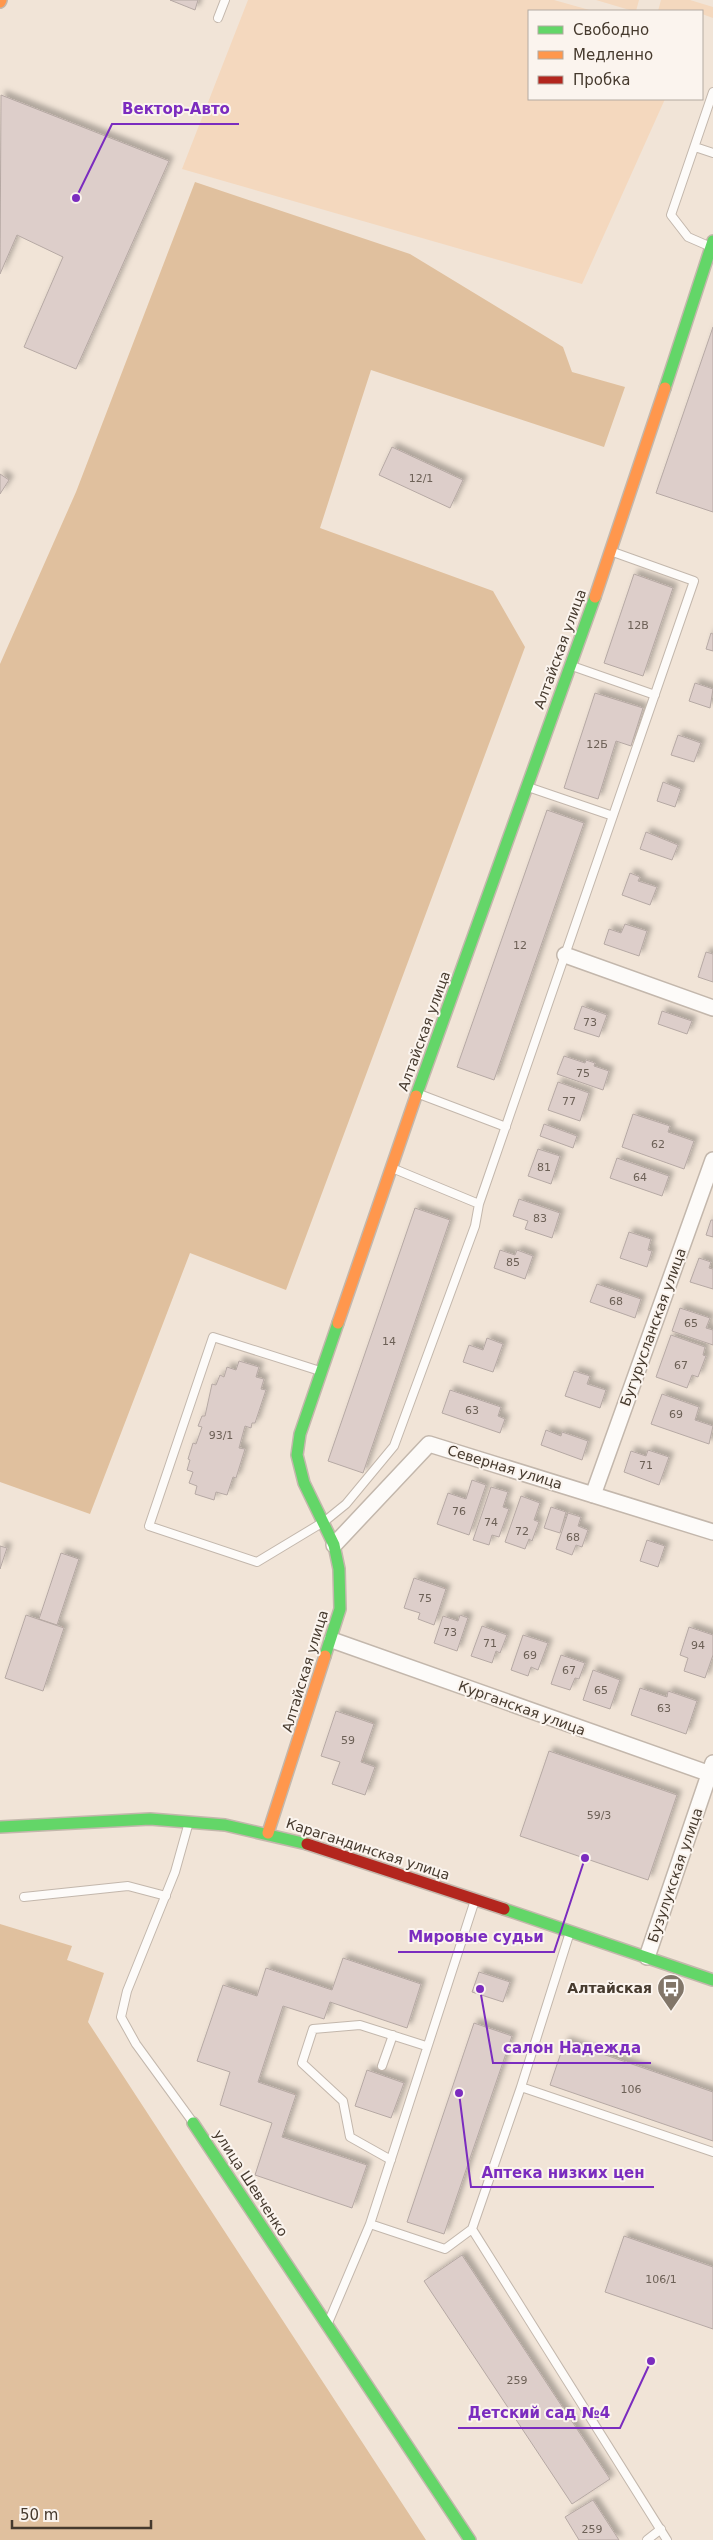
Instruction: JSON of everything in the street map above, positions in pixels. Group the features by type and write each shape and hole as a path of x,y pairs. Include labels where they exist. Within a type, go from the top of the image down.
{"street":[{"name":"Алтайская улица","path":"268,1833 332,1640 340,1609 341,1575 334,1545 325,1521 307,1487 297,1460 300,1434 418,1094 611,552 703,280 712,244"},
{"path":"566,955 713,1008"},
{"name":"Бугурусланская улица","path":"594,1495 713,1160"},
{"name":"Северная улица","path":"334,1545 429,1444 713,1532"},
{"name":"Курганская улица","path":"332,1640 712,1771"},
{"name":"Бузулукская улица","path":"647,1958 712,1771"},
{"name":"Карагандинская улица","path":"0,1826 150,1819 225,1825 268,1833 334,1851 713,1980"},
{"name":"улица Шевченко","path":"194,2123 470,2540"}],"lane":[{"path":"218,18 225,0"},
{"path":"712,244 688,236 671,215 713,92"},
{"path":"695,147 713,153"},
{"path":"321,1372 213,1337 149,1526 257,1562 325,1521 346,1504 394,1446 475,1226 479,1204 694,581 611,552"},
{"path":"570,665 655,695"},
{"path":"527,787 613,816"},
{"path":"418,1094 506,1126"},
{"path":"392,1168 479,1204"},
{"name":"улица Шевченко","path":"189,1822 166,1896 127,1991 121,2017 136,2044 194,2123"},
{"path":"24,1897 128,1886 166,1896"},
{"path":"328,2324 370,2224 475,1899"},
{"path":"370,2224 445,2249 472,2229 570,1931"},
{"path":"391,2160 350,2137 343,2100 302,2063 314,2029 360,2025 426,2046"},
{"path":"382,2066 393,2035"},
{"path":"520,2087 713,2152"},
{"path":"472,2229 667,2540"},
{"path":"647,2540 660,2530"}],"shaded area":[{"path":"248,0 554,0 589,10 528,10 528,100 665,100 582,284 182,169"},
{"path":"596,0 639,0 636,10 630,10"},
{"path":"661,0 690,0 713,7 713,18 703,14 703,10 658,10"},
{"path":"195,182 410,254 563,347 572,372 625,387 604,447 371,370 320,528 493,591 525,647 286,1290 190,1253 90,1514 0,1482 0,664 76,492"},
{"path":"0,1924 72,1946 67,1960 104,1973 88,2022 426,2540 0,2540"}],"building":[{"path":"170,0 198,0 195,10"},
{"path":"1,95 169,161 76,369 24,347 63,257 17,235 0,274"},
{"path":"713,327 713,512 656,493"},
{"path":"392,447 463,480 450,508 379,475"},
{"path":"0,474 9,480 0,494"},
{"path":"634,574 673,588 643,676 604,663"},
{"path":"711,633 713,634 713,651 706,649"},
{"path":"695,683 713,689 710,708 689,701"},
{"path":"595,693 643,708 631,746 616,741 598,799 564,788"},
{"path":"678,735 701,743 694,762 671,755"},
{"path":"663,782 681,789 675,807 657,801"},
{"path":"547,810 584,823 494,1080 457,1067"},
{"path":"646,832 678,845 672,860 640,849"},
{"path":"630,873 640,877 638,881 657,887 650,905 622,895"},
{"path":"625,924 647,931 639,956 604,944 609,929 621,933"},
{"path":"706,952 713,954 713,982 698,977"},
{"path":"582,1006 607,1015 599,1037 574,1029"},
{"path":"662,1011 692,1021 687,1034 658,1024"},
{"path":"564,1056 585,1063 586,1060 595,1063 594,1066 609,1071 603,1090 557,1074"},
{"path":"558,1082 589,1093 580,1121 548,1110"},
{"path":"633,1114 670,1126 668,1132 694,1141 684,1169 622,1147"},
{"path":"544,1124 577,1136 573,1148 540,1136"},
{"path":"538,1149 560,1156 551,1184 528,1176"},
{"path":"617,1158 669,1176 662,1196 610,1178"},
{"path":"519,1199 560,1213 552,1238 525,1229 528,1221 513,1216"},
{"path":"415,1208 450,1220 363,1473 328,1461"},
{"path":"711,1220 713,1220 713,1237 706,1235"},
{"path":"629,1232 651,1239 648,1250 652,1251 647,1267 620,1258"},
{"path":"500,1250 515,1255 517,1250 533,1256 525,1279 494,1268"},
{"path":"699,1258 711,1262 709,1268 713,1269 713,1289 690,1282"},
{"path":"597,1284 641,1299 635,1318 590,1302"},
{"path":"680,1308 710,1318 706,1328 713,1330 713,1345 672,1331"},
{"path":"671,1335 705,1347 703,1355 706,1356 698,1377 692,1375 687,1388 656,1377"},
{"path":"487,1338 503,1344 493,1372 463,1362 469,1345 483,1350"},
{"path":"239,1361 259,1367 256,1377 264,1379 261,1389 266,1390 255,1423 252,1423 251,1428 245,1426 239,1448 245,1449 236,1478 233,1477 227,1495 216,1492 214,1500 195,1494 197,1486 189,1483 193,1472 187,1470 190,1460 188,1459 193,1443 196,1444 202,1427 198,1426 202,1416 205,1416 212,1384 216,1385 220,1375 224,1377 227,1367 236,1370"},
{"path":"574,1371 590,1376 587,1384 606,1390 600,1408 565,1396"},
{"path":"450,1390 501,1407 498,1416 505,1419 500,1433 442,1413"},
{"path":"662,1394 699,1407 695,1420 713,1426 709,1444 651,1424"},
{"path":"546,1430 561,1436 562,1432 588,1441 582,1460 541,1445"},
{"path":"648,1450 669,1457 659,1485 624,1472 631,1451 646,1456"},
{"path":"472,1480 486,1485 469,1535 437,1524 448,1493 466,1499"},
{"path":"491,1487 508,1492 503,1507 509,1509 499,1537 492,1535 489,1545 473,1540"},
{"path":"521,1496 540,1503 534,1520 539,1522 532,1541 529,1539 525,1549 505,1542"},
{"path":"551,1507 566,1512 560,1533 544,1528"},
{"path":"568,1513 581,1517 578,1526 588,1530 582,1547 576,1545 572,1555 556,1549"},
{"path":"647,1540 665,1546 658,1567 640,1561"},
{"path":"0,1546 7,1548 0,1569"},
{"path":"61,1553 79,1559 57,1625 39,1619"},
{"path":"414,1578 446,1589 434,1625 418,1619 420,1613 404,1608"},
{"path":"26,1615 64,1628 43,1691 5,1678"},
{"path":"460,1615 468,1618 457,1651 434,1643 443,1616 458,1621"},
{"path":"482,1626 507,1635 500,1653 496,1651 492,1663 471,1656"},
{"path":"689,1627 713,1635 713,1655 705,1678 684,1671 688,1658 680,1655"},
{"path":"523,1635 548,1643 538,1670 531,1667 528,1676 511,1670"},
{"path":"561,1655 585,1663 579,1679 575,1678 570,1690 551,1684"},
{"path":"593,1670 620,1680 610,1709 583,1700"},
{"path":"640,1688 667,1697 668,1691 697,1701 686,1734 631,1715"},
{"path":"336,1711 374,1724 361,1762 375,1767 365,1795 332,1784 340,1762 321,1756"},
{"path":"549,1751 677,1795 648,1880 520,1836"},
{"path":"343,1958 421,1984 407,2028 330,2002 324,2019 283,2006 258,2082 296,2095 282,2137 367,2165 352,2208 255,2175 272,2123 220,2105 230,2072 197,2061 223,1985 257,1996 266,1968 332,1990"},
{"path":"479,1972 510,1982 503,2002 472,1992"},
{"path":"474,2023 512,2036 444,2234 407,2222"},
{"path":"565,2041 713,2092 713,2141 550,2085"},
{"path":"367,2070 404,2083 391,2118 355,2106"},
{"path":"624,2236 713,2267 713,2329 605,2292"},
{"path":"462,2255 610,2479 572,2504 424,2281"},
{"path":"593,2500 619,2540 579,2540 565,2517"}],"traffic: fast":[{"path":"665,388 713,241"},
{"path":"416,1096 595,597"},
{"path":"325,1656 340,1609 339,1569 334,1545 304,1483 297,1455 300,1434 338,1323"},
{"path":"0,1827 150,1819 225,1825 307,1844"},
{"path":"504,1909 713,1980"},
{"path":"193,2123 470,2540"}],"traffic: slow":[{"path":"595,597 665,388"},
{"path":"338,1323 416,1096"},
{"path":"268,1833 325,1656"}],"traffic: jam":[{"path":"307,1844 504,1909"}],"place":[{"name":"Вектор-Авто","path":"76,198"},
{"name":"Мировые судьи","path":"585,1858"},
{"name":"салон Надежда","path":"480,1989"},
{"name":"Алтайская","path":"671,2012"},
{"name":"Аптека низких цен","path":"459,2093"},
{"name":"Детский сад №4","path":"651,2361"}]}
